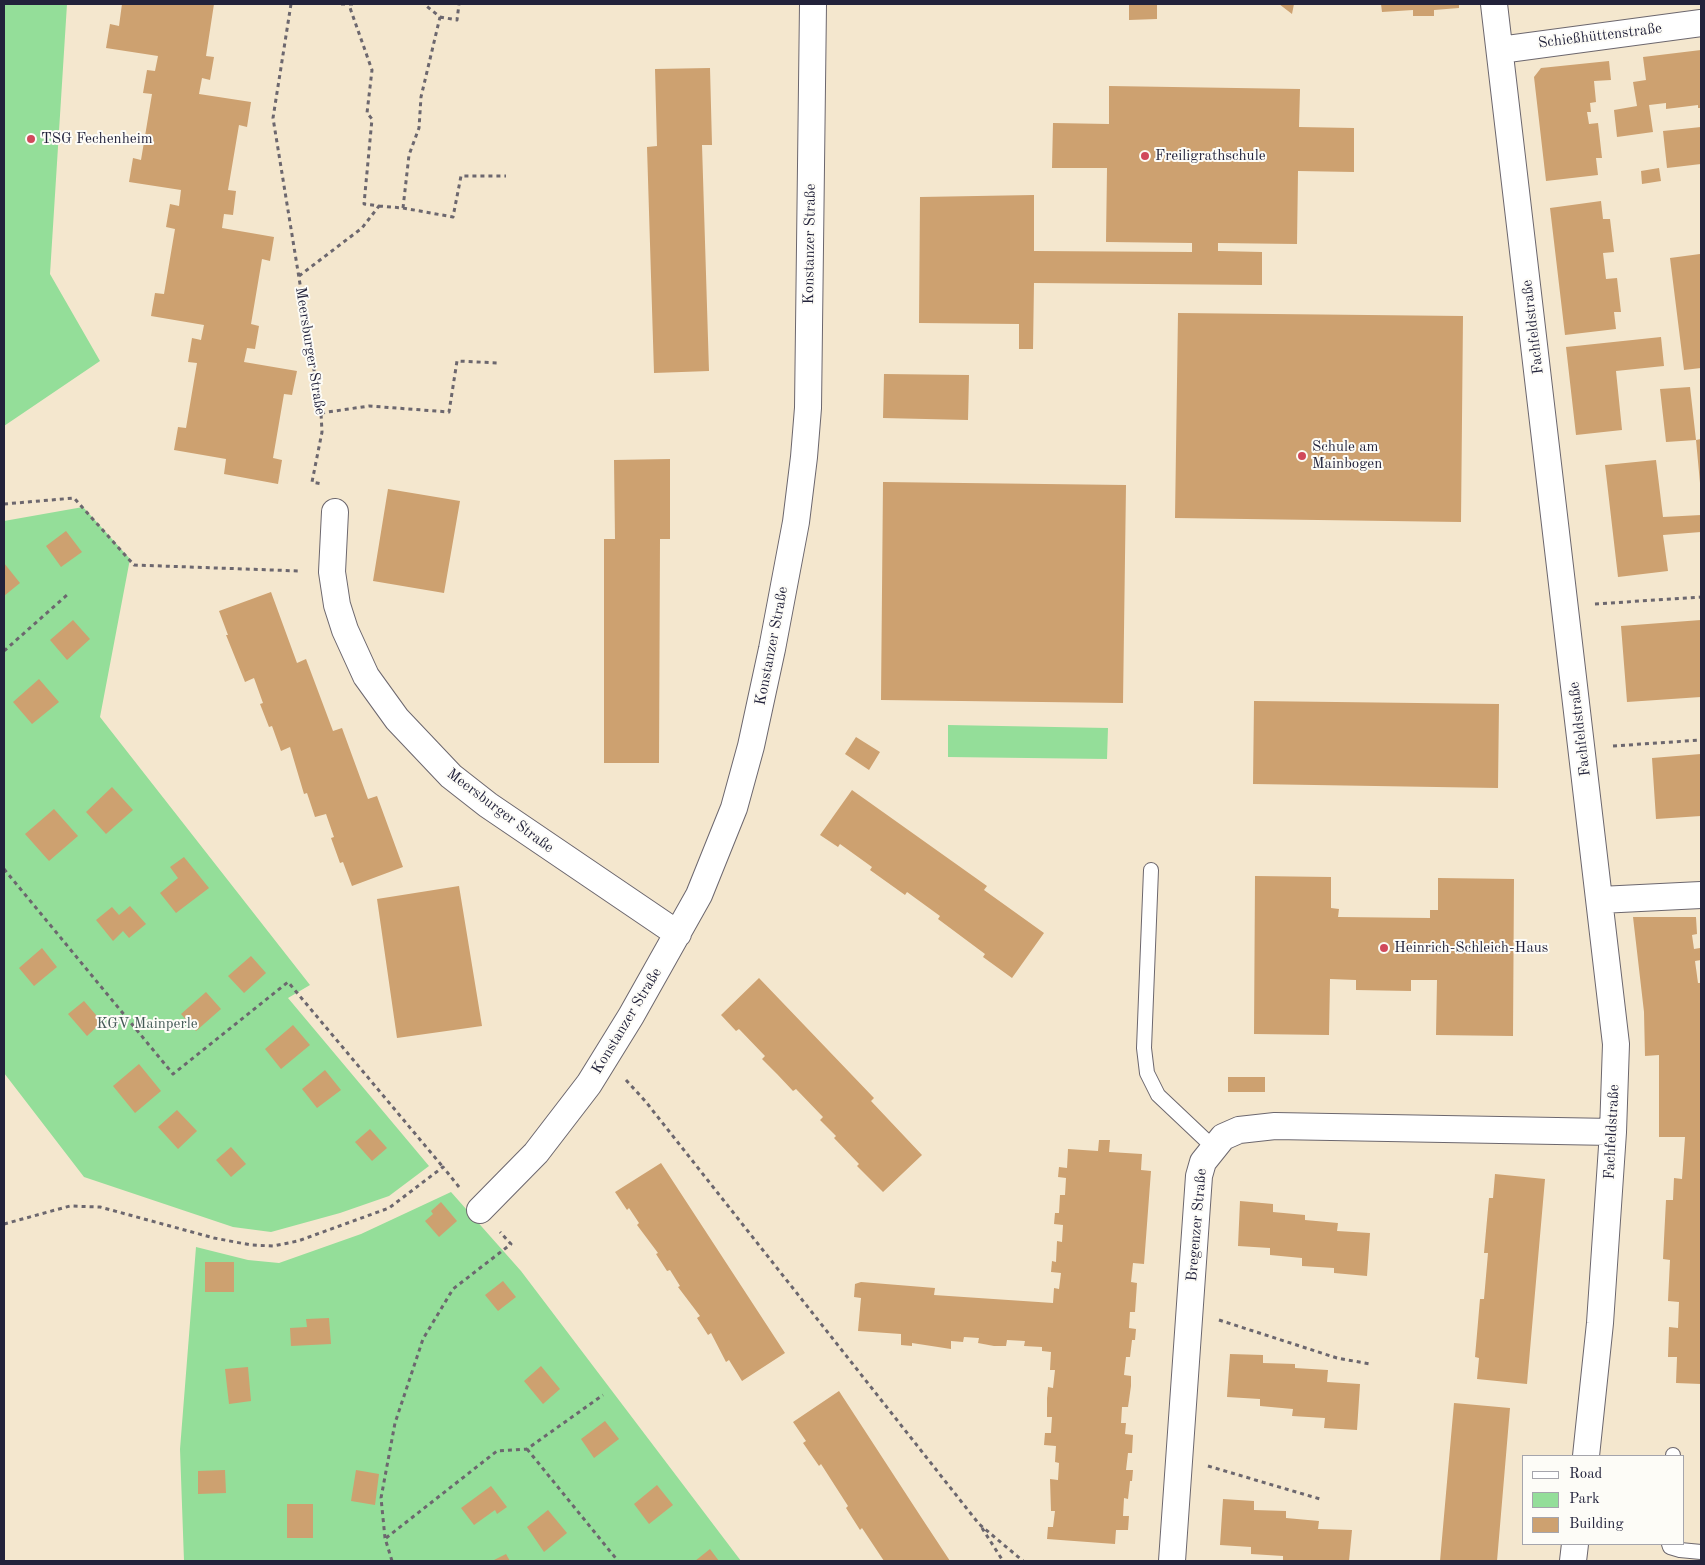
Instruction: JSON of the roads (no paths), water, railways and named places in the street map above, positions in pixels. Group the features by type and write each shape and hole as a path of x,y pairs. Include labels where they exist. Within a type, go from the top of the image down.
{"street":[{"name":"Konstanzer Straße","path":"480,1210 536,1152 589,1084 699,895 716,858 734,808 751,746 772,650 796,522 808,408 813,4"},
{"name":"Fachfeldstraße","path":"1494,4 1616,1044 1613,1132 1600,1323 1586,1455"},
{"name":"Schießhüttenstraße","path":"1500,50 1701,23"},
{"name":"Meersburger Straße","path":"335,512 332,584 346,630 366,676 376,692 420,744 451,776 488,805 678,934"},
{"path":"1600,900 1701,895"},
{"name":"Bregenzer Straße","path":"1172,1561 1199,1176 1203,1162 1213,1147 1223,1137 1239,1130 1275,1126 1613,1132"},
{"path":"1573,1561 1575,1545"}],"lane":[{"path":"1151,870 1144,1048 1147,1073 1158,1095 1213,1147"},
{"path":"1669,1545 1670,1547 1680,1550 1701,1552"}],"place":[{"name":"TSG Fechenheim","path":"31,139"},
{"name":"Freiligrathschule","path":"1145,156"},
{"name":"Schule am Mainbogen","path":"1302,456"},
{"name":"Heinrich-Schleich-Haus","path":"1384,948"}],"park label":[{"name":"KGV Mainperle","path":"147,1024"}]}
